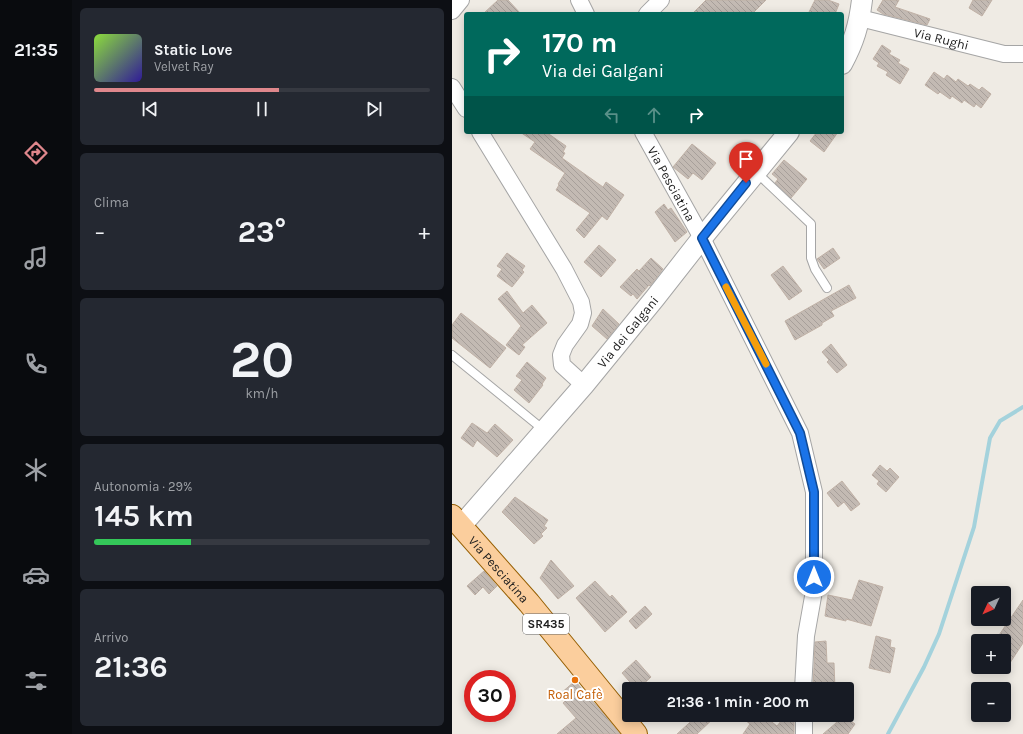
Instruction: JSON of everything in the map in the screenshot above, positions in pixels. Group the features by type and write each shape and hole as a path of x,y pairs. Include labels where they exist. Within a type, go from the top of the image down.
{"main road":[{"name":"Via Pesciatina","path":"456,521 529,603 636,734"}],"street":[{"path":"452,11 461,0"},
{"path":"579,0 585,12"},
{"path":"649,12 662,0"},
{"path":"844,60 852,45 861,9"},
{"name":"Via Rughi","path":"861,9 1004,54 1023,54"},
{"path":"452,87 464,106"},
{"path":"481,134 564,269 581,302 583,313 580,324 565,345 561,355 562,364 584,385"},
{"name":"Via Pesciatina","path":"644,134 702,238 800,433 814,492 814,591 806,636 803,682"},
{"name":"Via dei Galgani","path":"456,521 545,431 655,298 755,172 788,134"},
{"path":"804,722 804,734"}],"lane":[{"path":"755,172 811,224 811,258 815,269 827,288"},
{"path":"452,355 545,431"}],"building":[{"path":"498,0 508,0 519,12 485,12"},
{"path":"706,0 766,0 754,12 694,12"},
{"path":"815,0 828,0 839,4 836,12 809,12"},
{"path":"883,0 899,0 895,7 930,19 927,25 883,14 877,10"},
{"path":"973,0 992,0 982,16 969,8"},
{"path":"882,45 891,51 889,54 900,60 898,63 909,69 900,84 886,75 888,72 877,66 879,63 873,59"},
{"path":"934,72 944,79 947,75 956,82 958,79 968,86 970,84 979,90 982,87 991,94 981,108 976,104 974,107 964,100 962,103 952,96 950,99 940,92 938,94 925,85"},
{"path":"523,134 549,134 566,146 563,152 565,153 562,158 603,187 606,182 624,195 607,220 602,216 584,238 576,230 590,213 556,190 565,173 530,149 535,142"},
{"path":"815,134 837,134 824,152 810,141"},
{"path":"692,144 716,163 702,180 693,173 688,179 673,167"},
{"path":"784,160 807,179 791,198 775,183 778,179 772,174"},
{"path":"664,204 668,210 671,208 687,232 675,242 655,212"},
{"path":"599,245 616,260 601,277 584,262"},
{"path":"833,248 840,258 824,269 817,259"},
{"path":"507,253 525,266 522,270 524,272 512,287 497,276 502,269 497,266"},
{"path":"651,258 663,269 650,286 649,285 637,299 633,294 631,296 620,287 637,269 639,271"},
{"path":"783,266 802,291 789,300 771,275"},
{"path":"849,285 856,298 831,311 834,316 822,323 822,325 795,340 785,321"},
{"path":"507,291 523,313 532,305 547,323 522,345 525,347 519,355 506,345 521,326 498,299"},
{"path":"603,309 619,324 607,339 592,326"},
{"path":"461,313 506,348 490,368 452,338 452,325"},
{"path":"831,344 847,365 837,373 827,362 829,360 822,352"},
{"path":"527,362 546,378 542,384 543,385 529,403 514,390 522,380 516,376"},
{"path":"472,423 487,433 495,424 513,440 497,457 477,440 473,447 461,438"},
{"path":"880,465 887,471 890,468 899,477 886,492 877,484 879,481 872,475"},
{"path":"842,481 860,504 851,511 844,502 838,507 827,493"},
{"path":"515,497 548,520 544,526 547,528 541,534 543,536 534,544 502,512"},
{"path":"551,560 574,586 558,599 540,578"},
{"path":"484,571 497,586 489,594 483,587 475,595 467,586"},
{"path":"859,580 883,587 871,626 846,619 846,621 825,616 828,595 852,600"},
{"path":"595,581 610,597 612,595 627,612 605,632 576,598"},
{"path":"1023,600 1023,643 1011,661 1011,634 1000,634 1005,626 1011,626 1011,618"},
{"path":"645,606 652,614 636,629 629,621"},
{"path":"876,636 891,640 890,647 895,648 890,673 869,668"},
{"path":"826,641 827,663 834,663 835,682 813,682 815,642"},
{"path":"636,660 651,677 646,682 630,682 622,673"},
{"path":"575,681 620,734 557,734 576,718 563,703 566,700 560,694"},
{"path":"690,722 710,722 697,734 677,734"},
{"path":"748,722 772,722 777,726 780,722 794,722 794,734 743,734 750,724"},
{"path":"852,722 855,724 848,734 823,734 836,723"}],"waterway":[{"path":"888,734 924,667 939,634 974,527 990,438 1000,421 1023,407"}],"slow traffic":[{"path":"726,287 766,364"}],"place":[{"name":"Roal Cafè","path":"575,680"}],"route":[{"path":"746,183 702,238 800,433 814,492 814,577"}]}
